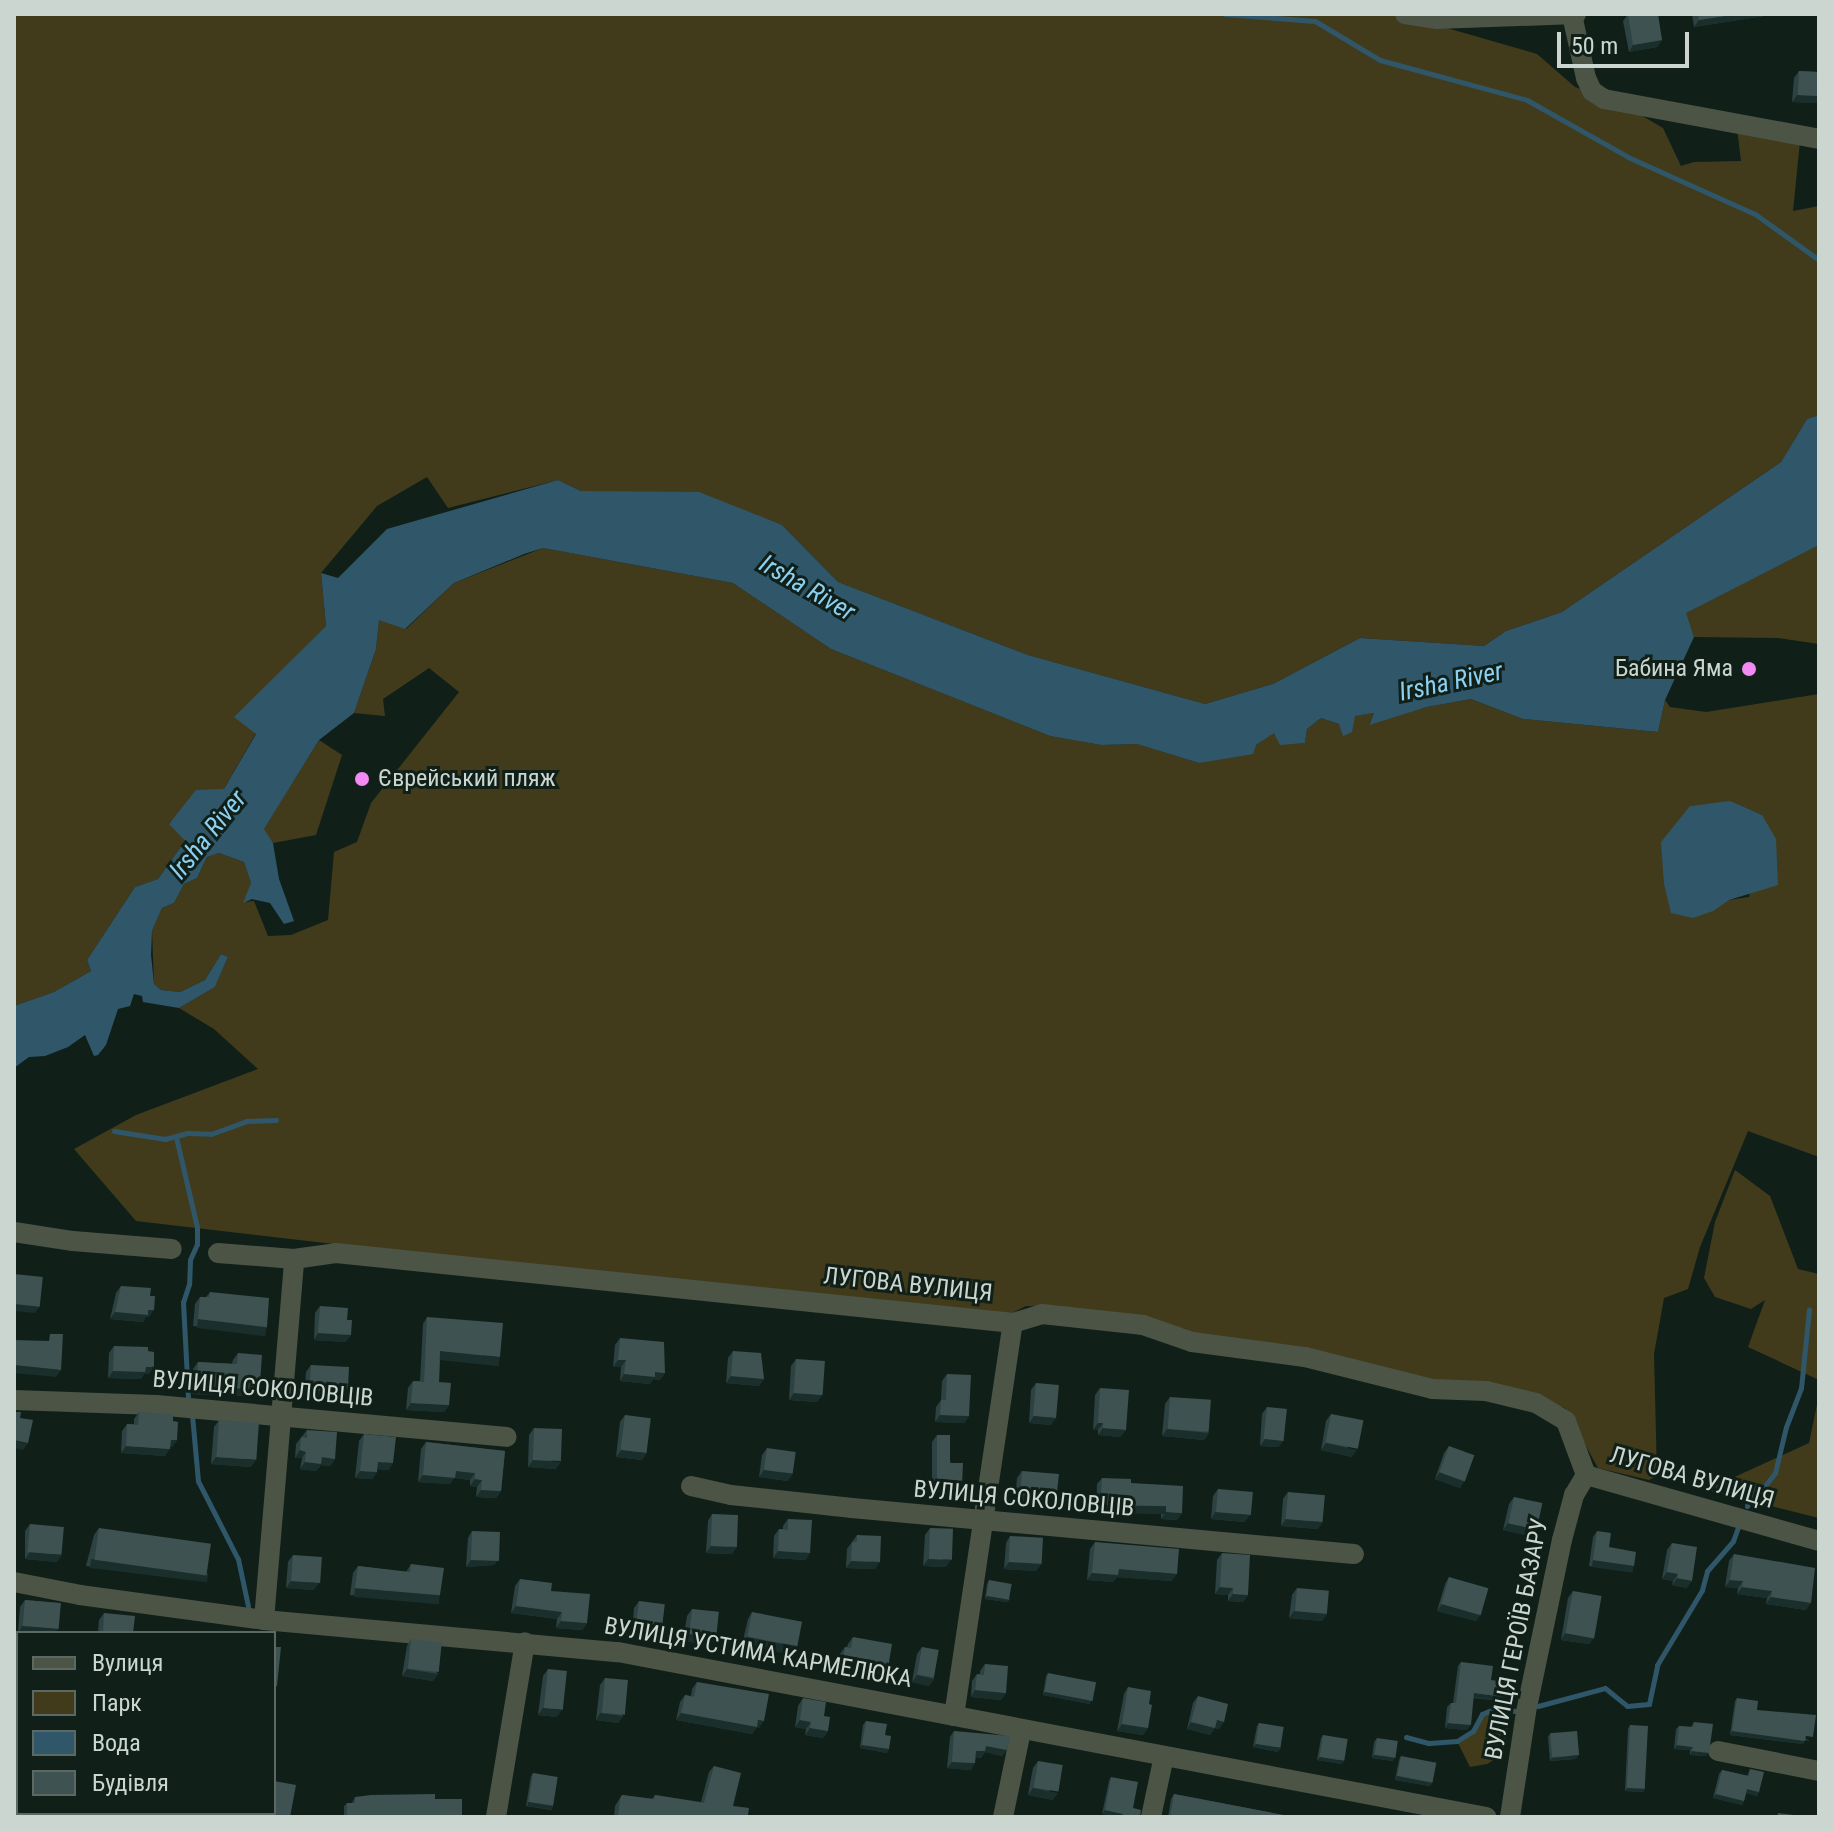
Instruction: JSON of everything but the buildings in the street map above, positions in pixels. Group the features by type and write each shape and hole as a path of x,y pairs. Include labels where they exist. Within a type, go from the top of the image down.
{"street":[{"path":"1405,14 1574,15 1586,78 1592,91 1604,99 1819,139"},
{"path":"14,1232 73,1241 172,1249"},
{"name":"ЛУГОВА ВУЛИЦЯ","path":"218,1253 294,1259 336,1253 1013,1323 1042,1314 1143,1325 1192,1342 1318,1359 1432,1389 1486,1391 1546,1407 1566,1421 1586,1475 1819,1541"},
{"path":"264,1620 294,1259"},
{"path":"954,1716 1013,1323"},
{"name":"ВУЛИЦЯ СОКОЛОВЦІВ","path":"14,1400 156,1405 507,1437"},
{"name":"ВУЛИЦЯ ГЕРОЇВ БАЗАРУ","path":"1510,1817 1526,1712 1559,1555 1574,1495 1586,1475"},
{"name":"ВУЛИЦЯ СОКОЛОВЦІВ","path":"691,1486 731,1495 981,1521 1354,1554"},
{"name":"ВУЛИЦЯ УСТИМА КАРМЕЛЮКА","path":"14,1582 80,1595 264,1620 618,1652 1486,1817"},
{"path":"496,1817 525,1642"},
{"path":"1003,1817 1021,1731"},
{"path":"1718,1751 1819,1771"},
{"path":"1151,1817 1164,1756"}],"green space":[{"path":"14,14 1398,14 1537,54 1575,87 1620,103 1663,128 1681,166 1694,162 1741,161 1737,128 1800,141 1793,211 1819,206 1819,415 1807,419 1781,462 1562,612 1506,631 1484,646 1360,638 1273,684 1205,704 1028,655 838,582 782,525 750,514 643,494 581,491 558,480 448,508 427,477 377,506 321,573 326,626 235,717 256,733 224,789 169,823 185,841 158,879 135,887 87,960 91,971 54,992 14,1006"},
{"path":"1819,545 1819,644 1778,638 1694,637 1685,613"},
{"path":"543,548 733,583 831,649 1050,736 1101,745 1137,744 1199,763 1256,745 1274,732 1280,744 1305,743 1307,729 1321,718 1339,724 1344,735 1354,716 1374,713 1369,724 1427,707 1471,699 1523,719 1658,732 1665,700 1670,707 1706,712 1819,694 1819,1157 1748,1131 1700,1247 1688,1289 1664,1298 1654,1354 1657,1476 1649,1480 1598,1468 1565,1408 1482,1385 1438,1383 1200,1338 1186,1329 1056,1307 1026,1306 996,1321 136,1221 74,1149 136,1115 258,1069 214,1029 179,1008 215,987 228,957 221,954 205,980 180,992 161,990 154,984 152,931 162,908 174,903 184,884 197,878 207,857 219,853 244,862 251,883 245,902 254,901 268,936 291,935 328,920 334,852 357,842 371,803 459,692 429,668 383,699 385,716 354,713 376,649 379,619 406,629 454,583","holes":["1730,802 1762,815 1749,897 1729,900 1690,806"]},
{"path":"319,740 342,755 316,835 273,843 263,830"},
{"path":"1735,1170 1770,1196 1798,1269 1819,1274 1819,1380 1748,1347 1765,1300 1751,1309 1715,1297 1704,1278 1715,1222"},
{"path":"1819,1395 1819,1518 1706,1490 1809,1443"},
{"path":"1494,1709 1511,1710 1502,1755 1487,1764 1470,1767 1457,1741 1473,1731 1482,1714"}],"water":[{"name":"Irsha River","path":"1819,415 1819,545 1686,613 1694,637 1665,700 1658,732 1523,719 1471,699 1427,707 1369,725 1374,713 1355,716 1352,732 1343,736 1339,724 1321,718 1307,729 1305,743 1280,745 1274,733 1256,745 1253,754 1199,763 1137,744 1101,745 1050,736 831,649 733,583 543,548 524,554 454,583 405,629 379,620 376,649 354,713 319,740 264,829 273,843 279,879 294,921 284,924 270,903 252,899 243,903 251,883 244,862 219,853 207,857 197,878 184,884 174,903 162,908 152,931 151,955 154,984 161,990 180,992 205,980 221,954 228,957 215,987 179,1008 143,1002 142,996 134,994 130,1006 118,1009 106,1045 98,1055 94,1056 85,1035 68,1047 45,1056 29,1057 14,1068 14,1006 54,992 91,971 87,960 135,887 158,879 185,841 169,824 196,790 224,789 256,734 234,717 326,626 321,573 338,578 387,529 558,480 581,491 699,492 782,525 838,582 1028,655 1205,704 1273,684 1360,638 1484,646 1506,631 1562,612 1781,462 1807,419"},
{"path":"1730,801 1762,815 1776,839 1778,885 1729,900 1713,911 1693,918 1671,913 1664,884 1661,842 1690,806"}],"waterway":[{"path":"1225,14 1315,21 1380,60 1527,100 1628,157 1755,214 1819,260"},
{"path":"114,1131 165,1139 188,1133 211,1134 246,1121 276,1120"},
{"path":"176,1137 197,1227 197,1244 190,1260 189,1284 183,1302 188,1397"},
{"path":"1747,1506 1752,1489 1764,1487 1775,1473 1786,1427 1801,1388 1809,1309"},
{"path":"192,1415 198,1481 238,1559 248,1606"},
{"path":"1538,1706 1605,1688 1627,1706 1649,1704 1657,1665 1702,1590 1707,1571 1733,1541 1738,1527"},
{"path":"1406,1737 1429,1743 1457,1741 1473,1731 1482,1714 1494,1709 1516,1711"}],"place":[{"name":"Бабина Яма","path":"1749,669"},
{"name":"Єврейський пляж","path":"362,779"}]}
